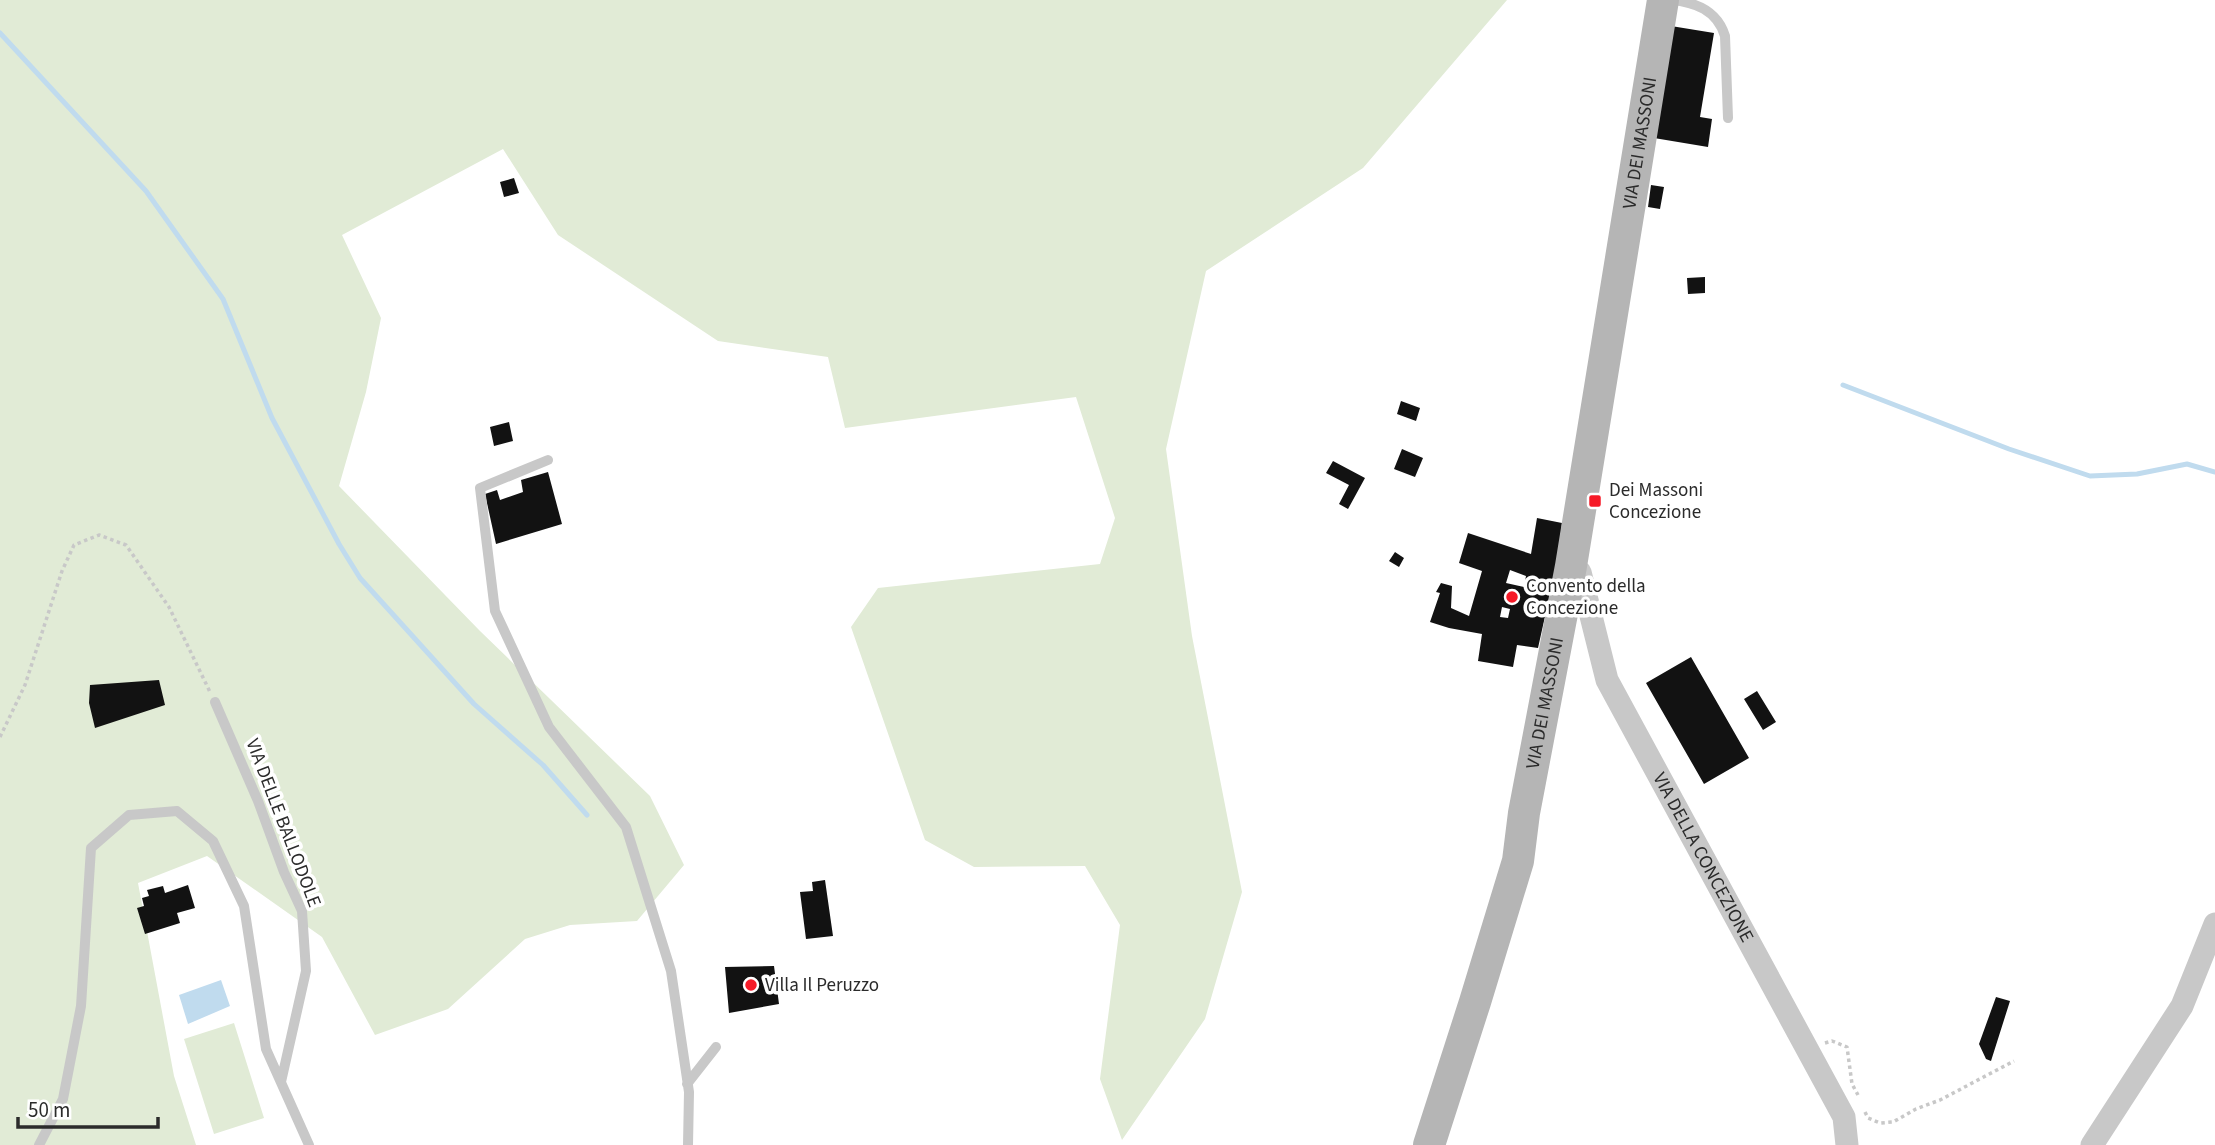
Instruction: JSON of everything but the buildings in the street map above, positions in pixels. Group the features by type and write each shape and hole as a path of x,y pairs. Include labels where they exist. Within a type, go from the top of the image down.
{"street":[{"name":"VIA DEI MASSONI","path":"1429,1145 1518,861 1524,813 1571,566 1663,0"},
{"name":"VIA DELLA CONCEZIONE","path":"1571,566 1580,572 1607,680 1844,1117 1847,1145"},
{"path":"2092,1145 2182,1006 2215,924"}],"lane":[{"path":"1671,0 1698,4 1723,28 1728,118"},
{"path":"548,460 480,488 495,611 549,727 626,827 671,971 687,1084 688,1145"},
{"name":"VIA DELLE BALLODOLE","path":"215,702 302,911 306,971 281,1082"},
{"path":"39,1145 63,1099 81,1006 91,848 129,815 177,811 213,841 244,906 266,1049 309,1145"},
{"path":"687,1084 716,1047"}],"path":[{"path":"0,737 25,685 62,571 74,545 99,535 126,545 169,607 215,702"},
{"path":"1807,1048 1832,1041 1847,1047 1853,1084 1868,1118 1880,1123 1893,1122 2014,1061"}],"green space":[{"path":"0,0 1507,0 1363,168 1206,271 1166,449 1192,636 1242,892 1205,1019 1122,1140 1100,1079 1120,925 1085,866 974,867 925,840 851,627 878,588 1100,564 1115,518 1076,397 845,428 828,357 718,341 558,235 503,149 342,235 381,318 366,392 339,486 480,631 650,796 684,865 637,921 570,925 525,939 448,1009 375,1035 322,937 207,856 138,883 174,1076 196,1145 0,1145"},
{"path":"234,1023 264,1118 214,1134 184,1039"}],"water":[{"path":"221,980 230,1006 188,1024 179,995"}],"waterway":[{"path":"0,33 146,191 223,299 272,418 360,578 474,704 543,765 587,815"},
{"path":"1843,385 2009,449 2090,476 2137,474 2187,464 2215,472"}],"place":[{"name":"Dei Massoni Concezione","path":"1595,501"},
{"name":"Convento della Concezione","path":"1512,597"},
{"name":"Villa Il Peruzzo","path":"751,985"}]}
